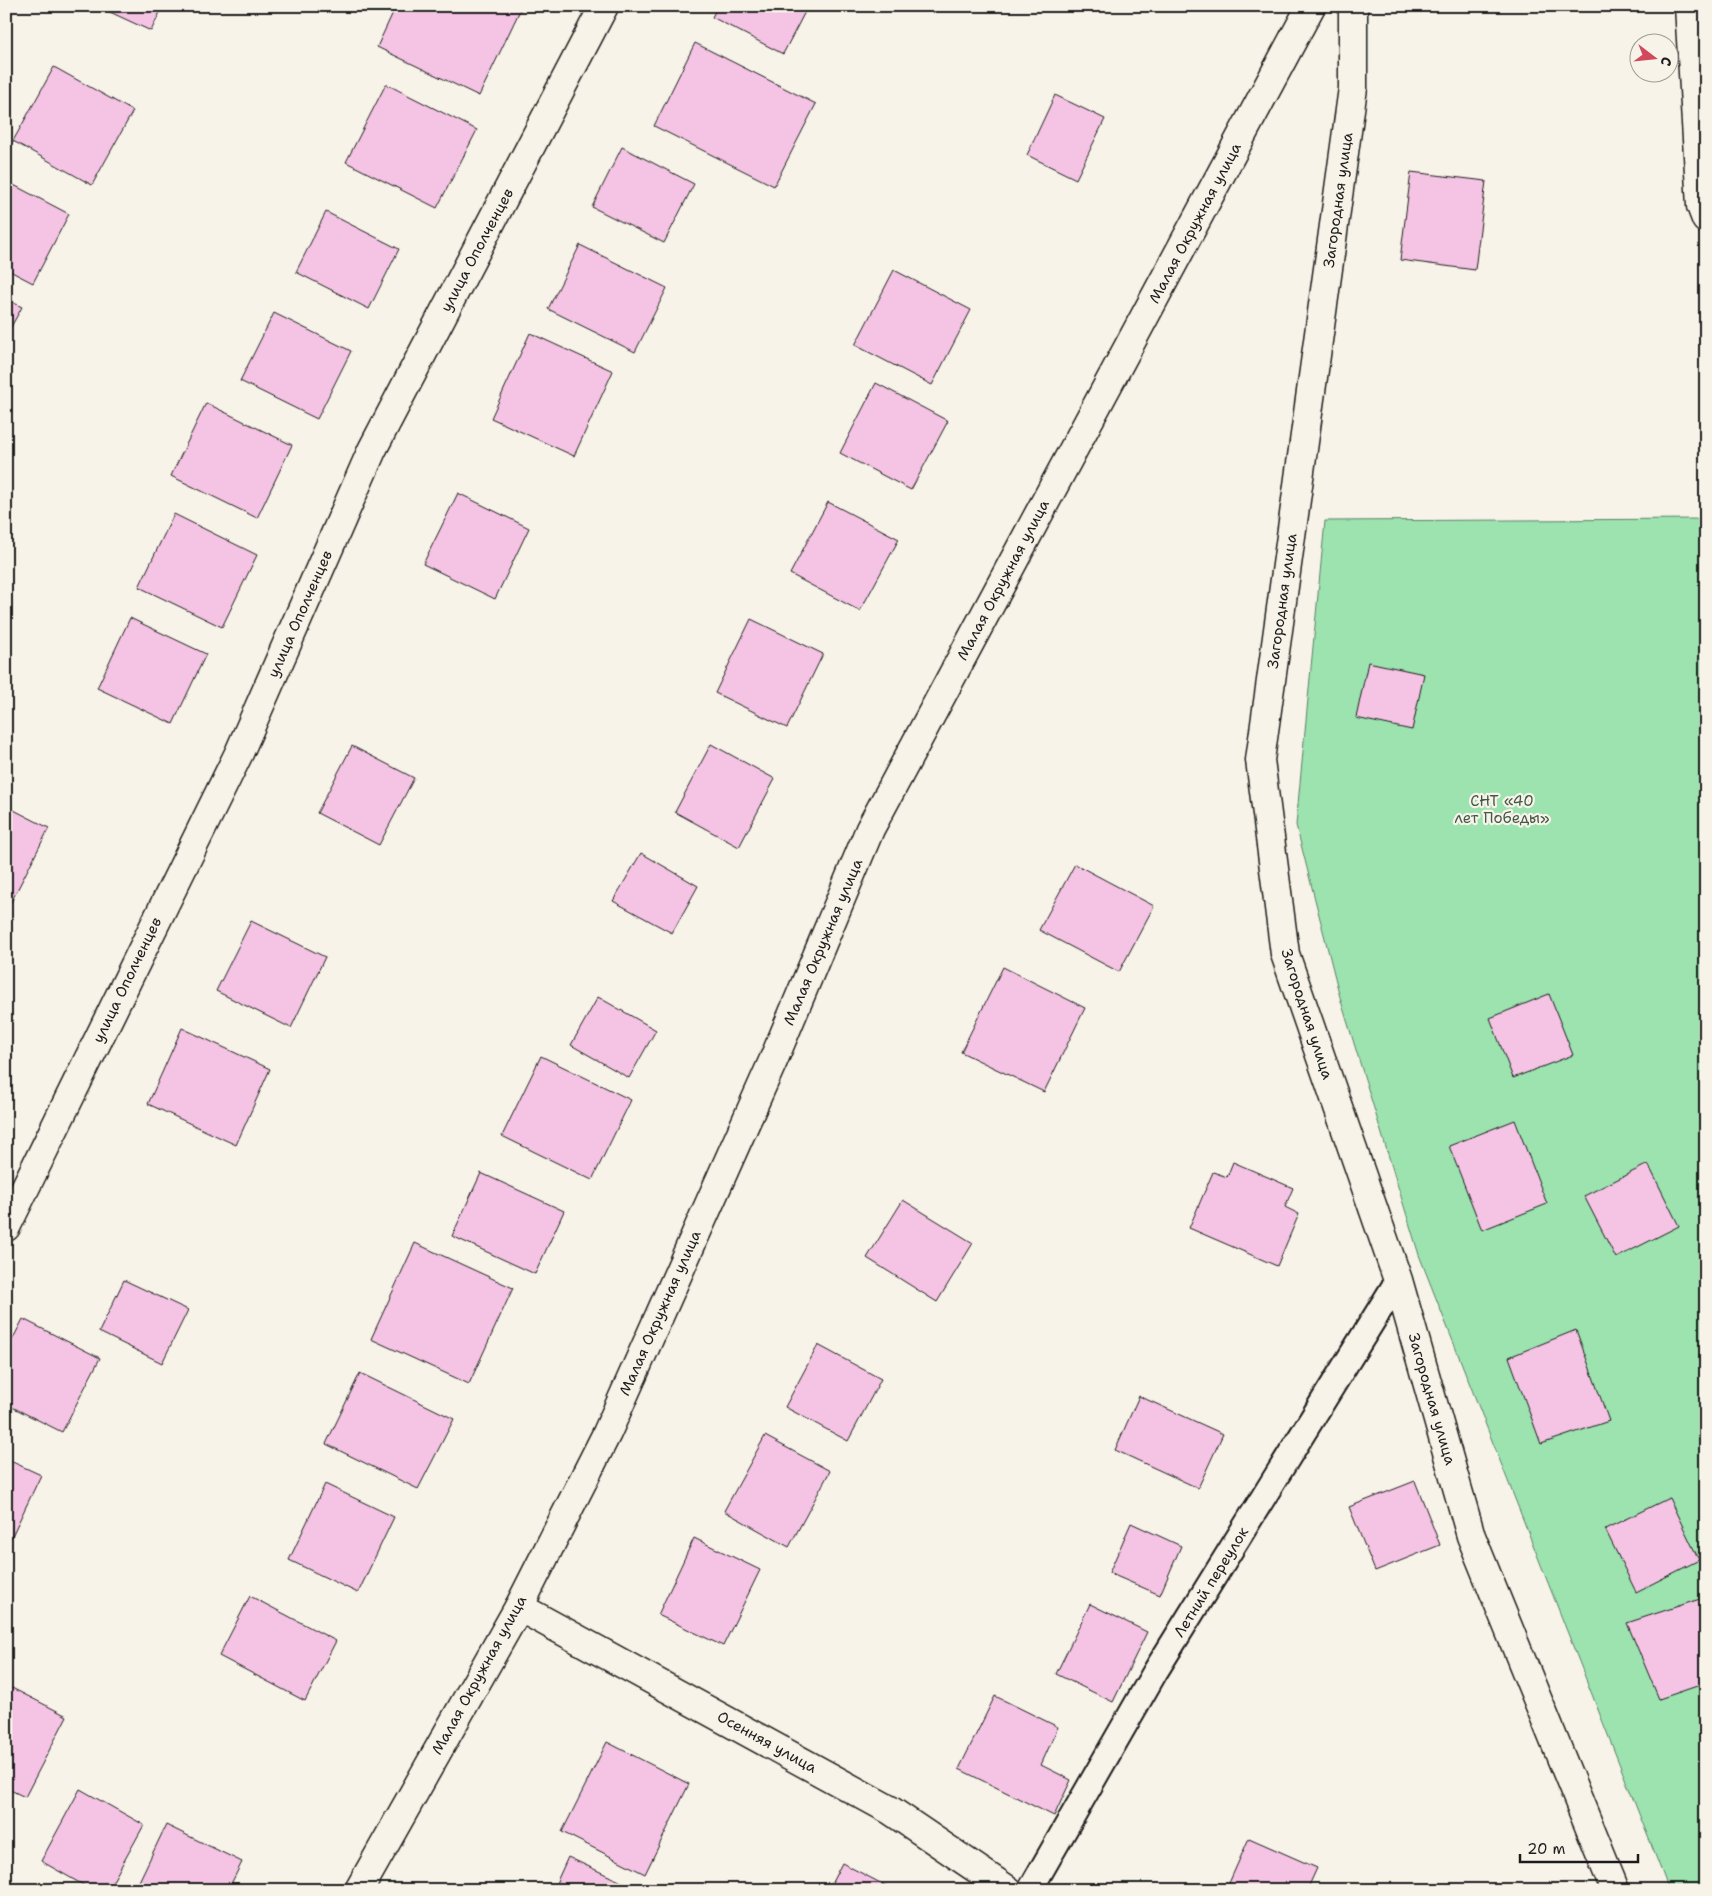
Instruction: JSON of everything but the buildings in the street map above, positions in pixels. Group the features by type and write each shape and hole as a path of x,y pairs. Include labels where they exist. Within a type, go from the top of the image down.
{"street":[{"name":"улица Ополченцев","path":"6,1227 239,753 372,450 604,6"},
{"name":"Малая Окружная улица","path":"358,1890 519,1607 607,1433 773,1061 870,829 1310,6"},
{"name":"Загородная улица","path":"1352,6 1353,88 1260,760 1285,954 1398,1280 1471,1536 1615,1890"},
{"path":"1690,6 1701,206 1706,219"},
{"name":"Осенняя улица","path":"519,1607 890,1810 1008,1890"}],"lane":[{"name":"Летний переулок","path":"1030,1890 1155,1672 1398,1280"}],"green space":[{"name":"СНТ «40 лет Победы»","path":"1706,519 1706,1890 1669,1890 1419,1255 1341,1001 1296,825 1325,521"}]}
